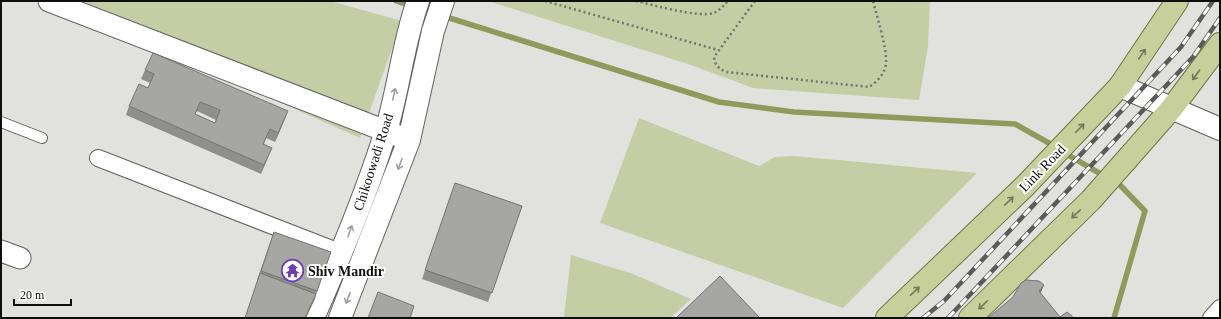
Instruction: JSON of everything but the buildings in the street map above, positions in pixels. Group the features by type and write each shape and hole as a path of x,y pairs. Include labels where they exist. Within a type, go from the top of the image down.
{"main road":[{"name":"Link Road","path":"887,318 1025,186 1120,86 1177,1"},
{"path":"970,318 1109,179 1172,108 1220,44"}],"street":[{"path":"49,1 409,140"},
{"name":"Chikoowadi Road","path":"312,318 342,253 386,130 410,23 418,1"},
{"name":"Chikoowadi Road","path":"340,318 409,140 433,31 443,1"},
{"path":"1120,86 1220,129"},
{"path":"98,158 342,253"},
{"path":"1,251 20,258"},
{"path":"1211,318 1220,308"}],"lane":[{"path":"1,122 42,138"}],"path":[{"path":"545,1 718,50"},
{"path":"636,1 694,13 712,14 721,10 728,1"},
{"path":"755,1 714,56 715,63 718,68 726,72 869,87 876,83 882,75 886,63 873,1"}],"green space":[{"path":"41,1 330,1 402,21 360,138 111,27"},
{"path":"488,1 930,1 928,46 919,100 753,88 691,65"},
{"path":"639,118 759,166 775,157 794,156 977,173 843,308 600,223"},
{"path":"571,255 633,274 691,299 670,318 564,318"}],"waterway":[{"path":"396,1 412,6"},
{"path":"443,16 719,102 794,112 1015,124 1056,147"},
{"path":"1063,152 1106,177"},
{"path":"1113,181 1120,185 1145,211 1114,318"}],"railway":[{"path":"923,318 944,301 1181,47 1213,1"},
{"path":"948,318 1193,57 1220,18"}],"place":[{"name":"Shiv Mandir","path":"292,271"}]}
